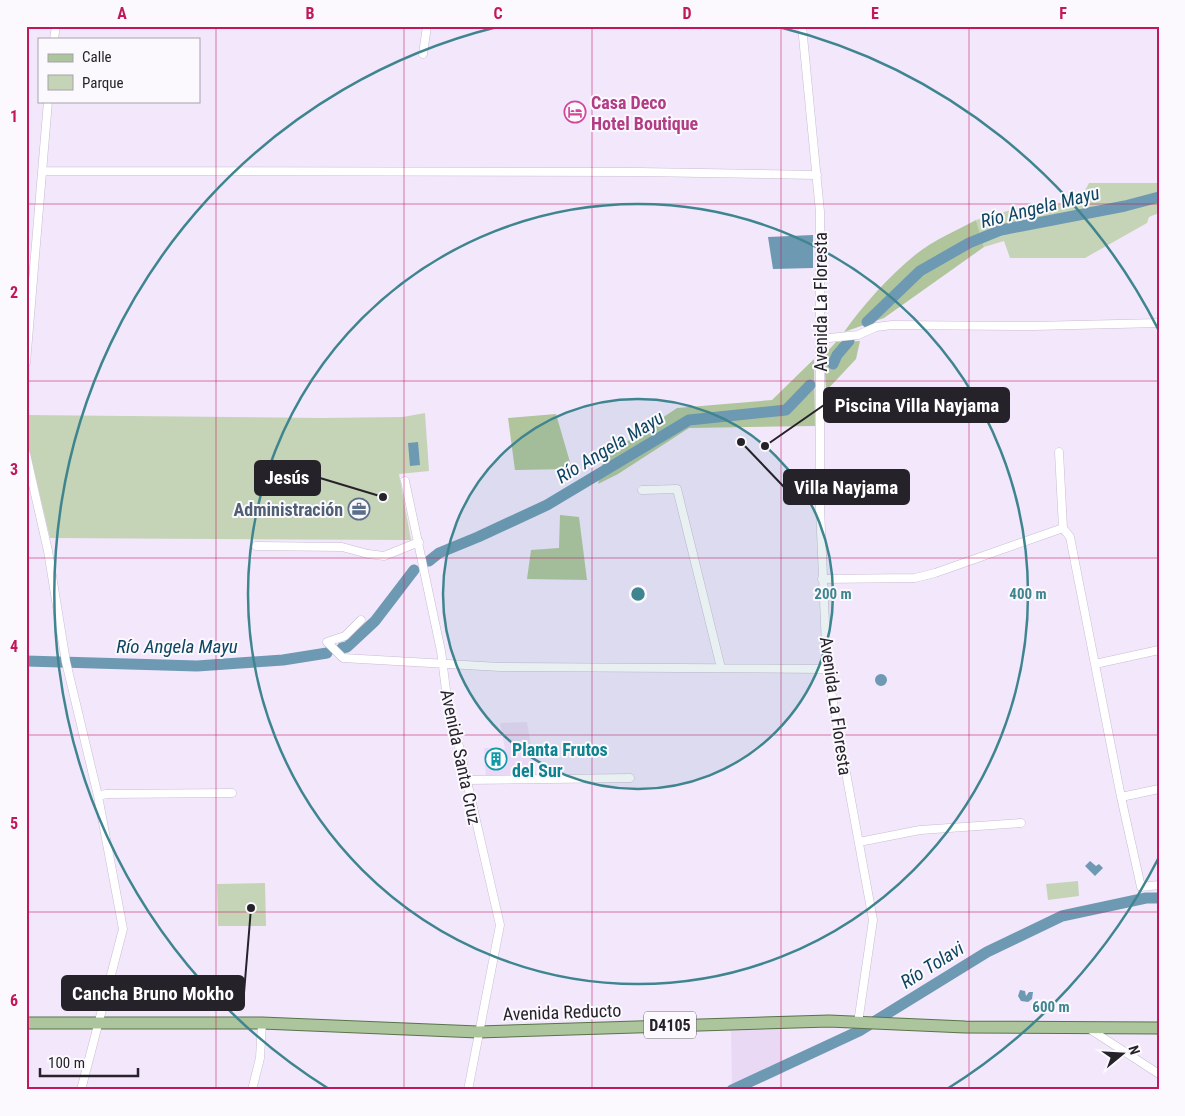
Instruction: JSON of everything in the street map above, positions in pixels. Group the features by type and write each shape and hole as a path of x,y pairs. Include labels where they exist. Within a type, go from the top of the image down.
{"main road":[{"name":"Avenida Reducto","path":"26,1023 262,1024 478,1032 739,1023 1159,1028"}],"street":[{"path":"423,54 427,26"},
{"name":"Avenida La Floresta","path":"802,26 820,212 822,579 827,669 873,920 860,1023"},
{"path":"26,363 48,102"},
{"path":"42,171 638,172 817,175"},
{"path":"820,339 858,335 876,327 892,325 1033,326 1159,323"},
{"path":"1059,452 1063,528 1070,537 1121,798 1141,887 1159,885"},
{"path":"26,454 44,532 66,662 98,796 124,929 81,1090"},
{"name":"Avenida Santa Cruz","path":"405,481 419,542 466,780 500,924 468,1090"},
{"path":"642,490 677,489 721,668"},
{"path":"822,579 915,578 935,573 1063,528"},
{"path":"256,546 342,547 384,556 419,542"},
{"path":"362,620 345,636 327,642 343,658 442,664 598,669 827,669"},
{"path":"1095,664 1159,650"},
{"path":"466,780 630,778"},
{"path":"1121,798 1159,789"},
{"path":"98,796 106,794 232,793"},
{"path":"859,842 920,830 1021,823"},
{"path":"252,1090 260,1058 262,1024"},
{"path":"1088,1028 1159,1074"}],"shaded area":[{"path":"527,722 536,775 486,776 484,748 505,749 500,723"},
{"path":"781,1028 783,1073 745,1090 732,1088 731,1029"}],"green space":[{"path":"1089,183 1159,183 1159,213 1149,217 1147,223 1085,258 1010,258 1004,241 984,247 976,220 1018,208 1048,209 1082,196"},
{"path":"976,220 984,247 884,318 844,332 877,291 915,255 937,240"},
{"path":"860,341 856,359 826,391 824,355 836,342"},
{"path":"814,359 815,426 689,428 618,474 598,484 604,457 677,408 772,400"},
{"path":"425,413 429,471 399,474 411,540 50,538 26,436 26,415 321,418 403,417"},
{"path":"556,414 572,469 515,470 508,418"},
{"path":"560,515 579,517 587,580 527,579 531,550 559,548"},
{"path":"1078,881 1079,896 1048,900 1046,884"},
{"path":"265,883 266,926 218,926 217,884"}],"water":[{"path":"813,235 813,268 773,269 768,237"},
{"path":"418,442 420,465 410,466 408,443"},
{"path":"881,674 887,680 881,686 875,680"},
{"path":"1090,861 1096,866 1099,864 1103,868 1095,876 1085,866"},
{"path":"1020,990 1025,991 1026,996 1029,992 1033,992 1032,999 1028,1002 1021,1001 1018,996"}],"waterway":[{"name":"Río Angela Mayu","path":"867,322 920,271 969,243 1001,230 1125,206 1159,197"},
{"name":"Río Angela Mayu","path":"833,364 837,355 849,341"},
{"name":"Río Angela Mayu","path":"429,561 439,553 547,505 689,420 786,410 810,385"},
{"name":"Río Angela Mayu","path":"342,648 347,647 375,621 414,570"},
{"name":"Río Angela Mayu","path":"26,661 197,666 283,660 327,653"},
{"name":"Río Tolavi","path":"732,1090 859,1031 987,952 1062,916 1146,898 1159,898"}],"place":[{"name":"Casa Deco Hotel Boutique","path":"575,112"},
{"name":"Villa Nayjama","path":"741,442"},
{"name":"Piscina Villa Nayjama","path":"765,446"},
{"name":"Jesús","path":"383,497"},
{"name":"Administración","path":"359,509"},
{"name":"Planta Frutos del Sur","path":"496,759"},
{"name":"Cancha Bruno Mokho","path":"251,908"}]}
